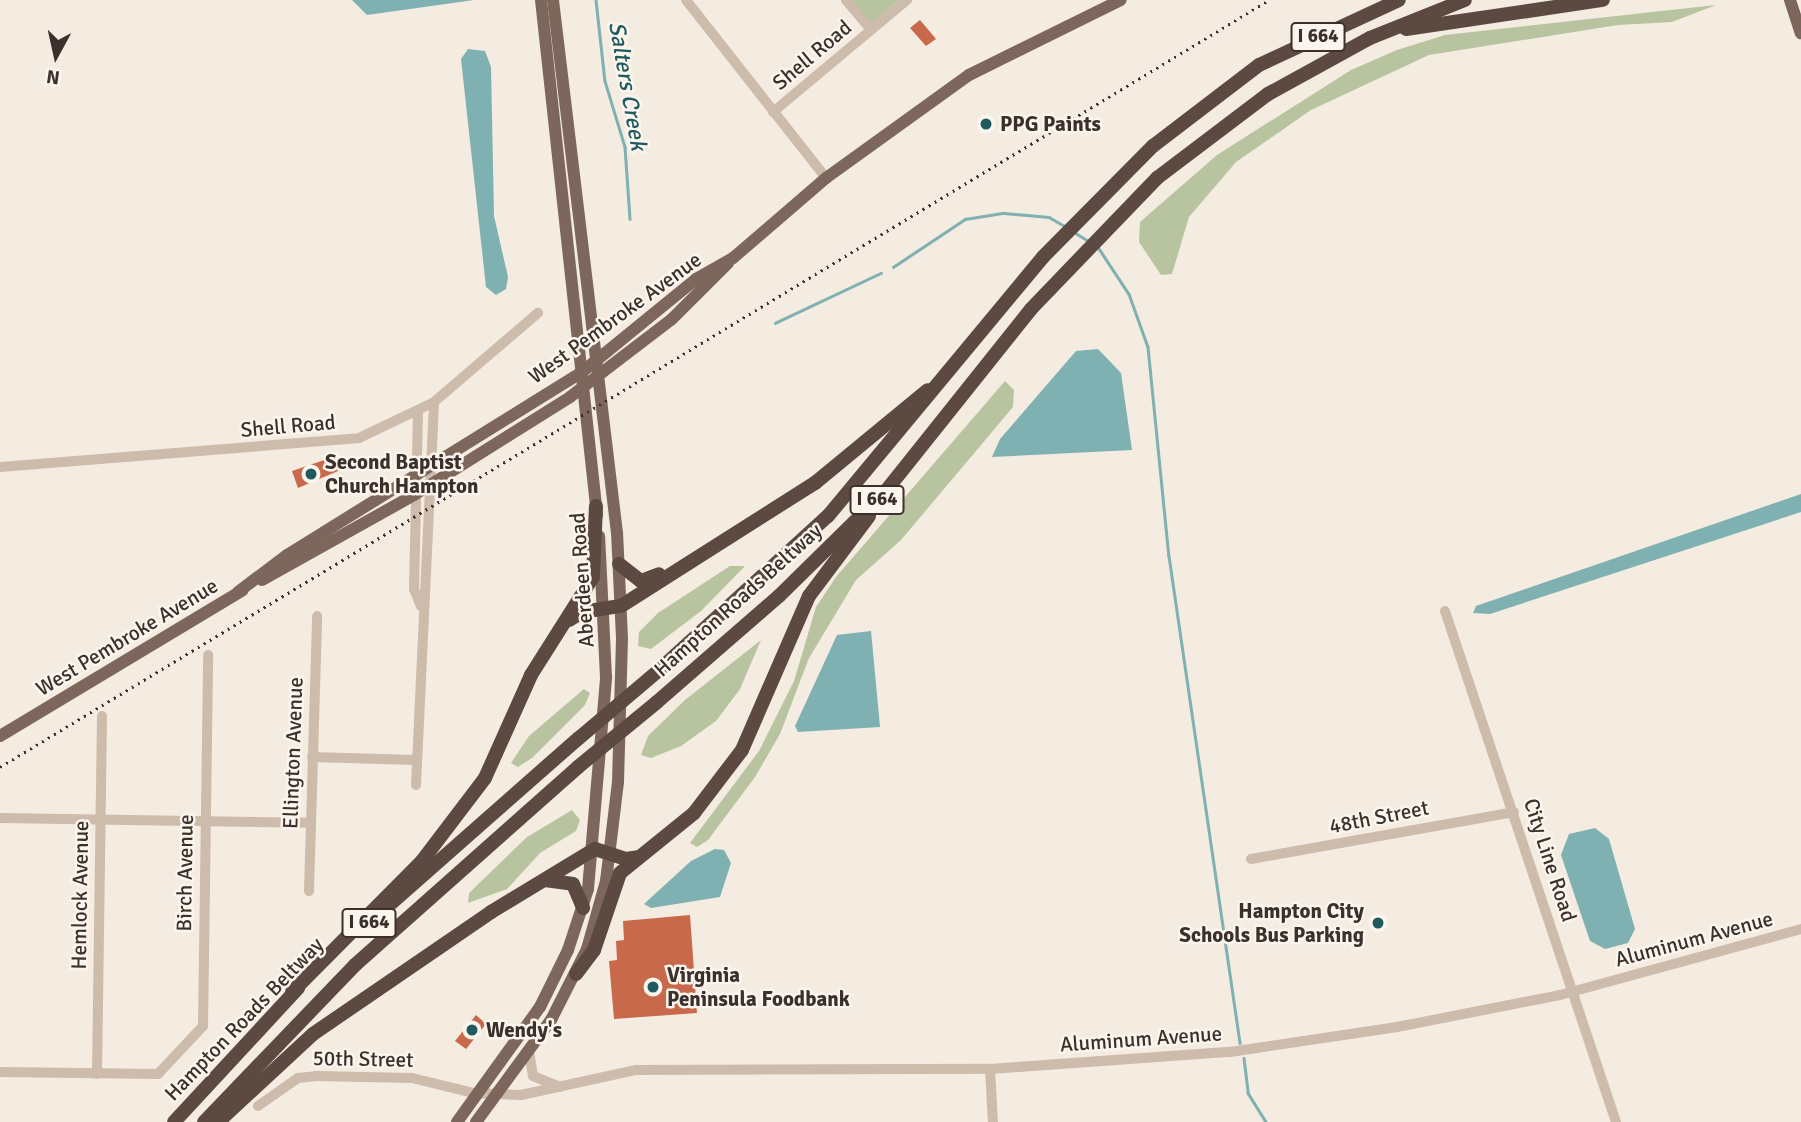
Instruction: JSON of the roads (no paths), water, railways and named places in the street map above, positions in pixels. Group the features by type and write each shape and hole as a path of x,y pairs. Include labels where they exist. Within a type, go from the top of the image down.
{"highway":[{"name":"Hampton Roads Beltway","path":"174,1122 292,992 658,671 828,516 1043,257 1098,198 1153,146 1259,65 1397,0"},
{"name":"Hampton Roads Beltway","path":"204,1122 355,965 578,766 657,702 779,596 885,492 1066,269 1120,211 1268,94 1370,37 1465,0"},
{"path":"1370,37 1462,17 1603,0"},
{"path":"564,625 580,613 621,606 849,459 955,366"},
{"path":"576,974 594,950 615,881 694,813 722,780 760,715 809,596 885,492"},
{"path":"292,992 422,861 465,808 504,743 531,675 595,572 596,506"},
{"path":"619,564 630,577 646,580 737,531"},
{"path":"218,1122 313,1034 543,880 595,849 611,851 626,859 641,856"},
{"path":"543,880 573,884 583,908"}],"main road":[{"name":"Aberdeen Road","path":"457,1122 474,1093 540,1007 583,908 595,849 605,608 541,0"},
{"name":"Aberdeen Road","path":"475,1122 528,1051 576,974 597,918 611,851 618,782 621,606 619,564 553,0"},
{"name":"West Pembroke Avenue","path":"0,736 238,592 430,486 583,388 708,289 733,258 826,177 969,75 1103,3 1121,0"},
{"path":"1790,0 1801,33"},
{"name":"West Pembroke Avenue","path":"238,592 415,474 582,372 696,279 733,258"}],"street":[{"path":"686,0 826,177"},
{"path":"846,0 871,30"},
{"name":"Shell Road","path":"774,112 907,0"},
{"name":"Shell Road","path":"0,467 321,444 376,432 418,413 434,402 538,313"},
{"path":"416,785 421,606 428,588 434,402"},
{"path":"418,413 414,495 414,589 421,606"},
{"name":"City Line Road","path":"1444,611 1514,812 1616,1122"},
{"name":"Ellington Avenue","path":"309,891 317,617"},
{"name":"Birch Avenue","path":"97,1074 158,1074 203,1026 208,654"},
{"name":"Hemlock Avenue","path":"97,1074 102,716"},
{"path":"312,757 417,760"},
{"name":"48th Street","path":"1251,859 1514,812"},
{"path":"0,818 310,823"},
{"name":"Aluminum Avenue","path":"474,1093 534,1094 636,1070 990,1069 1230,1052 1397,1027 1572,992 1801,929"},
{"path":"528,1051 528,1065 538,1081 568,1086"},
{"path":"990,1069 993,1122"},
{"path":"0,1072 97,1074"},
{"name":"50th Street","path":"258,1106 298,1078 316,1076 412,1077 474,1093"}],"water":[{"path":"352,0 474,0 367,15"},
{"path":"468,49 485,51 491,67 494,216 508,277 506,289 496,295 486,287 461,59"},
{"path":"1098,349 1121,373 1132,450 992,457 1000,439 1076,351"},
{"path":"1801,494 1801,512 1490,614 1473,613 1476,606"},
{"path":"871,631 880,727 798,732 795,726 837,635"},
{"path":"1595,828 1609,839 1635,929 1628,943 1605,949 1590,941 1561,855 1569,834"},
{"path":"715,849 724,850 731,863 720,897 651,908 644,904 691,861"}],"waterway":[{"name":"Salters Creek","path":"596,0 605,81 625,147 630,219"},
{"path":"893,267 965,219 1004,213 1049,217 1066,227"},
{"path":"1074,232 1090,242"},
{"path":"1098,247 1129,294 1148,347 1169,556 1240,1043"},
{"path":"775,323 881,273"},
{"path":"1244,1058 1248,1093 1266,1122"}],"railway":[{"path":"0,767 1269,0"}],"place":[{"name":"PPG Paints","path":"986,124"},
{"name":"Second Baptist Church Hampton","path":"311,474"},
{"name":"Hampton City Schools Bus Parking","path":"1378,923"},
{"name":"Virginia Peninsula Foodbank","path":"653,987"},
{"name":"Wendy's","path":"472,1030"}]}
